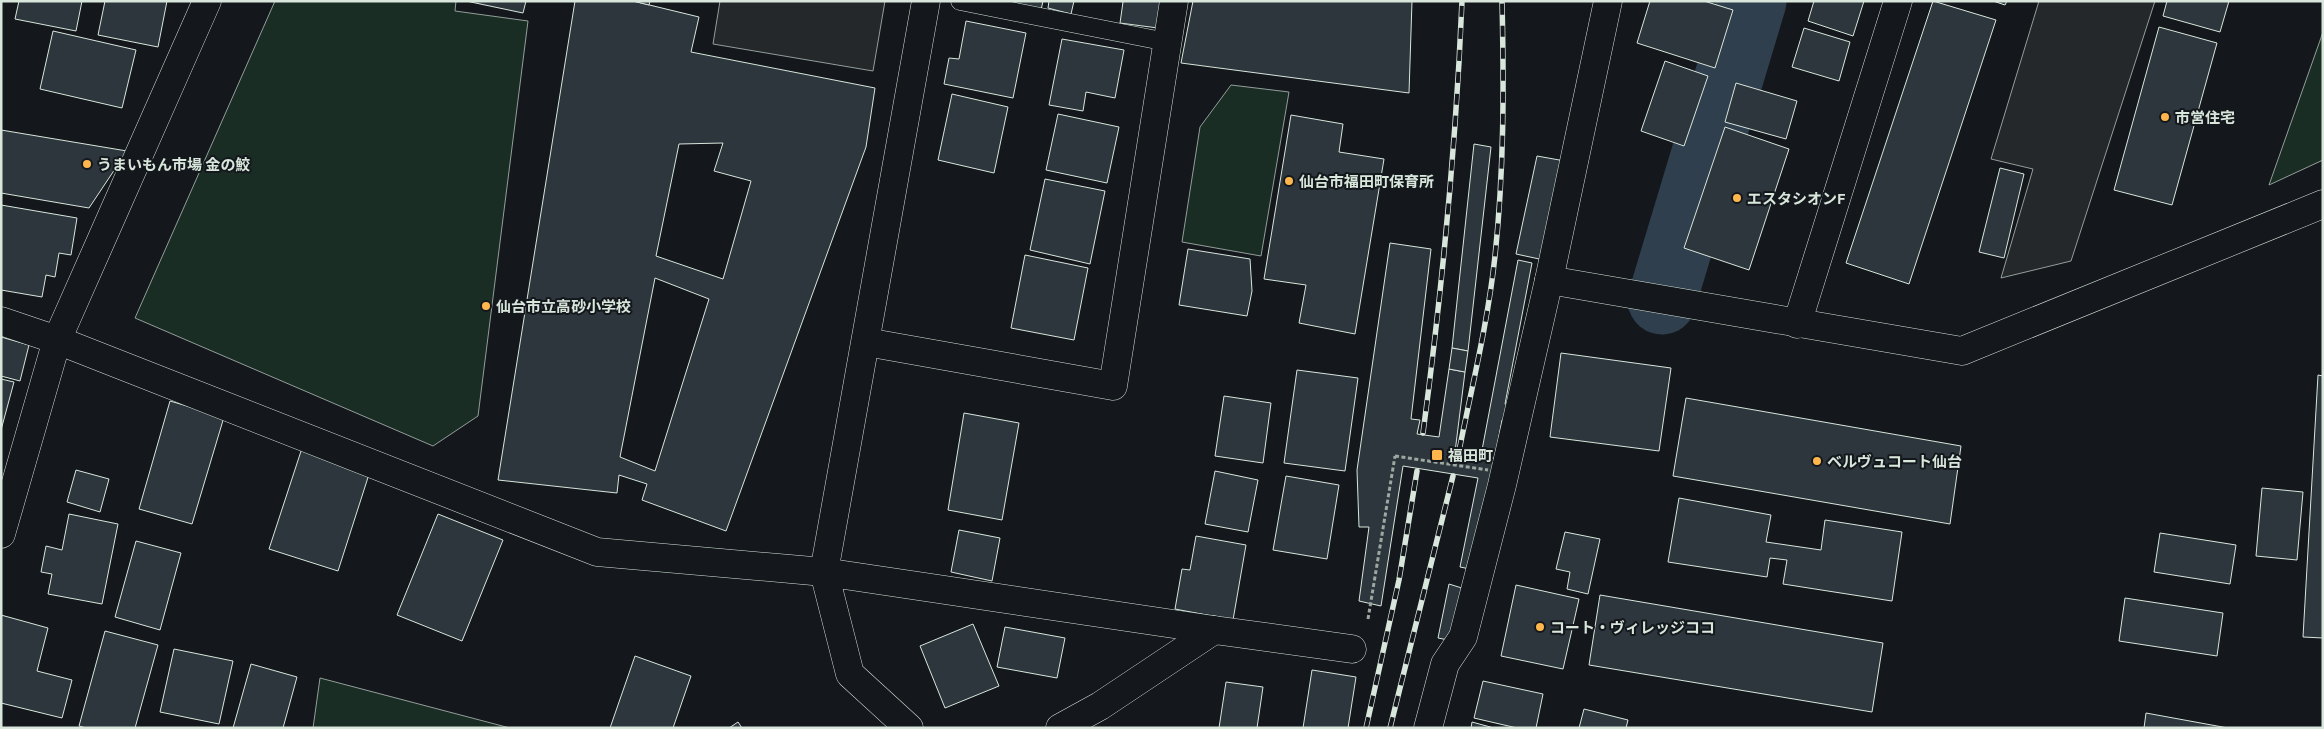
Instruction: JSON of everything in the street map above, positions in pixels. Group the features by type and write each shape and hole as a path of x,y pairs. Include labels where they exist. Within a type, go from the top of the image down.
{"street":[{"path":"1,534 57,340 207,1"},
{"path":"909,728 850,674 824,572 926,1"},
{"path":"866,342 1113,386 1174,1"},
{"path":"1428,728 1445,664 1463,637 1504,475 1549,280 1608,1"},
{"path":"1797,324 1898,1"},
{"path":"1549,280 1962,351 2323,204"},
{"path":"1,321 57,340 597,552 824,572 1352,649"},
{"path":"1060,728 1100,706 1214,630"}],"lane":[{"path":"960,1 1167,42"}],"path":[{"path":"1371,604 1396,456 1488,470"}],"green space":[{"path":"275,1 456,1 455,11 528,21 478,416 433,446 135,318"},
{"path":"2323,32 2323,160 2269,185"},
{"path":"1231,85 1289,92 1261,256 1182,242 1200,127"},
{"path":"320,678 510,728 313,728"}],"shaded area":[{"path":"720,1 885,1 873,71 713,44"},
{"path":"2039,1 2155,1 2071,261 2001,278 2033,169 1991,159"}],"building":[{"path":"19,1 82,1 76,31 15,19"},
{"path":"105,1 167,1 158,47 98,35"},
{"path":"466,1 526,1 523,13"},
{"path":"575,1 633,1 699,17 691,52 875,88 866,147 726,531 642,500 647,484 619,475 617,493 498,480","holes":["723,143 714,171 751,181 723,279 656,256 679,144","655,278 709,299 655,471 620,457"]},
{"path":"633,1 650,1 649,5"},
{"path":"999,1 1043,1 1041,10"},
{"path":"1049,1 1074,1 1071,14 1048,8"},
{"path":"1120,1 1162,1 1158,28 1120,23 1123,2"},
{"path":"1193,1 1412,1 1409,93 1181,63"},
{"path":"1650,1 1704,1 1733,10 1715,68 1637,43"},
{"path":"1814,1 1864,1 1853,36 1808,21"},
{"path":"1933,1 1996,20 1909,284 1846,263"},
{"path":"1993,1 2007,1 2005,5"},
{"path":"2167,1 2229,1 2220,32 2163,16"},
{"path":"966,21 1026,33 1013,98 944,84 949,58 959,59"},
{"name":"市営住宅","path":"2159,27 2217,43 2172,205 2114,190"},
{"path":"1804,28 1850,42 1839,81 1792,67"},
{"path":"53,31 136,50 122,108 40,89"},
{"path":"1062,39 1124,50 1115,98 1086,92 1083,111 1049,105"},
{"path":"1665,61 1708,76 1684,146 1641,131"},
{"path":"1736,83 1797,101 1786,139 1725,122"},
{"path":"952,94 1008,107 994,173 938,160"},
{"path":"1058,114 1119,127 1107,183 1046,170"},
{"path":"1291,115 1343,124 1339,152 1384,159 1355,334 1299,323 1306,285 1264,279"},
{"name":"エスタシオンF","path":"1725,127 1789,149 1749,270 1684,248"},
{"path":"1,130 127,151 89,208 1,193"},
{"path":"1474,144 1491,147 1468,351 1452,348"},
{"path":"1537,156 1565,161 1544,260 1516,254"},
{"path":"2000,168 2024,174 2004,258 1979,252"},
{"path":"1045,179 1105,191 1090,264 1030,250"},
{"path":"1,205 77,218 71,255 59,253 55,277 46,275 42,297 1,290"},
{"name":"福田町","path":"1390,243 1431,249 1411,419 1420,420 1417,434 1439,437 1449,369 1465,372 1455,452 1499,459 1475,570 1460,567 1478,478 1403,466 1381,606 1359,601 1369,527 1359,527 1357,470"},
{"path":"1188,249 1250,259 1252,291 1247,316 1179,305"},
{"path":"1025,255 1088,268 1074,340 1011,328"},
{"path":"1518,260 1532,263 1505,404 1512,405 1509,421 1502,420 1496,453 1482,450"},
{"path":"1,337 29,345 20,381 1,376"},
{"path":"1452,348 1468,351 1465,372 1449,369"},
{"path":"1561,353 1671,368 1659,451 1550,437"},
{"path":"1297,370 1358,378 1345,471 1284,463"},
{"path":"2318,375 2323,376 2323,638 2303,637"},
{"path":"1,379 14,382 1,430"},
{"path":"1224,396 1271,403 1263,463 1215,456"},
{"name":"ベルヴュコート仙台","path":"1686,398 1961,446 1950,524 1673,476"},
{"path":"170,401 224,417 192,524 139,509"},
{"path":"964,413 1019,423 1002,520 948,510"},
{"path":"303,445 371,468 338,571 269,549"},
{"path":"76,470 109,479 100,512 67,502"},
{"path":"1215,471 1258,480 1248,532 1205,524"},
{"path":"1286,476 1339,485 1327,559 1273,550"},
{"path":"2262,488 2303,492 2297,560 2256,556"},
{"path":"1679,498 1771,515 1766,542 1821,550 1825,520 1902,532 1892,601 1783,584 1787,560 1770,558 1767,577 1668,562"},
{"path":"69,514 118,524 102,604 48,594 52,574 41,572 46,546 62,550"},
{"path":"438,514 503,540 462,641 397,615"},
{"path":"959,530 1000,538 992,581 951,572"},
{"path":"1565,532 1600,539 1588,594 1567,589 1570,572 1556,569"},
{"path":"2160,533 2236,545 2230,584 2154,572"},
{"path":"1196,536 1246,545 1233,620 1175,609 1182,569 1190,570"},
{"path":"136,541 181,553 160,630 115,617"},
{"path":"1449,584 1465,589 1453,641 1438,638"},
{"name":"コート・ヴィレッジココ","path":"1516,585 1579,599 1563,669 1501,656"},
{"path":"1600,595 1883,643 1872,712 1589,665"},
{"path":"2125,598 2223,613 2217,656 2119,641"},
{"path":"1,615 48,628 37,671 72,680 62,718 1,703"},
{"path":"973,624 999,686 945,708 920,646"},
{"path":"1005,627 1065,638 1057,678 997,667"},
{"path":"105,631 158,645 135,728 86,728 79,726"},
{"path":"174,649 233,661 219,724 160,712"},
{"path":"635,656 691,676 673,728 610,728"},
{"path":"251,664 297,677 283,728 233,728"},
{"path":"1312,670 1356,677 1348,728 1303,728"},
{"path":"1483,681 1543,694 1536,728 1517,728 1474,718"},
{"path":"1226,682 1263,687 1257,728 1219,728"},
{"path":"1584,709 1628,720 1626,728 1579,728"},
{"path":"2146,713 2228,728 2144,728"},
{"path":"738,722 742,728 729,728"},
{"path":"1472,722 1494,728 1471,728"}],"waterway":[{"path":"1662,300 1752,1"}],"railway":[{"path":"1423,433 1447,218 1456,110 1462,1"},
{"path":"1459,451 1484,330 1495,256 1503,129 1502,1"},
{"path":"1366,728 1399,580 1417,471"},
{"path":"1390,728 1453,476"}],"place":[{"name":"市営住宅","path":"2165,117"},
{"name":"うまいもん市場 金の鮫","path":"87,164"},
{"name":"仙台市福田町保育所","path":"1289,181"},
{"name":"エスタシオンF","path":"1737,198"},
{"name":"仙台市立高砂小学校","path":"486,306"},
{"name":"福田町","path":"1437,455"},
{"name":"ベルヴュコート仙台","path":"1817,461"},
{"name":"コート・ヴィレッジココ","path":"1540,627"}]}
